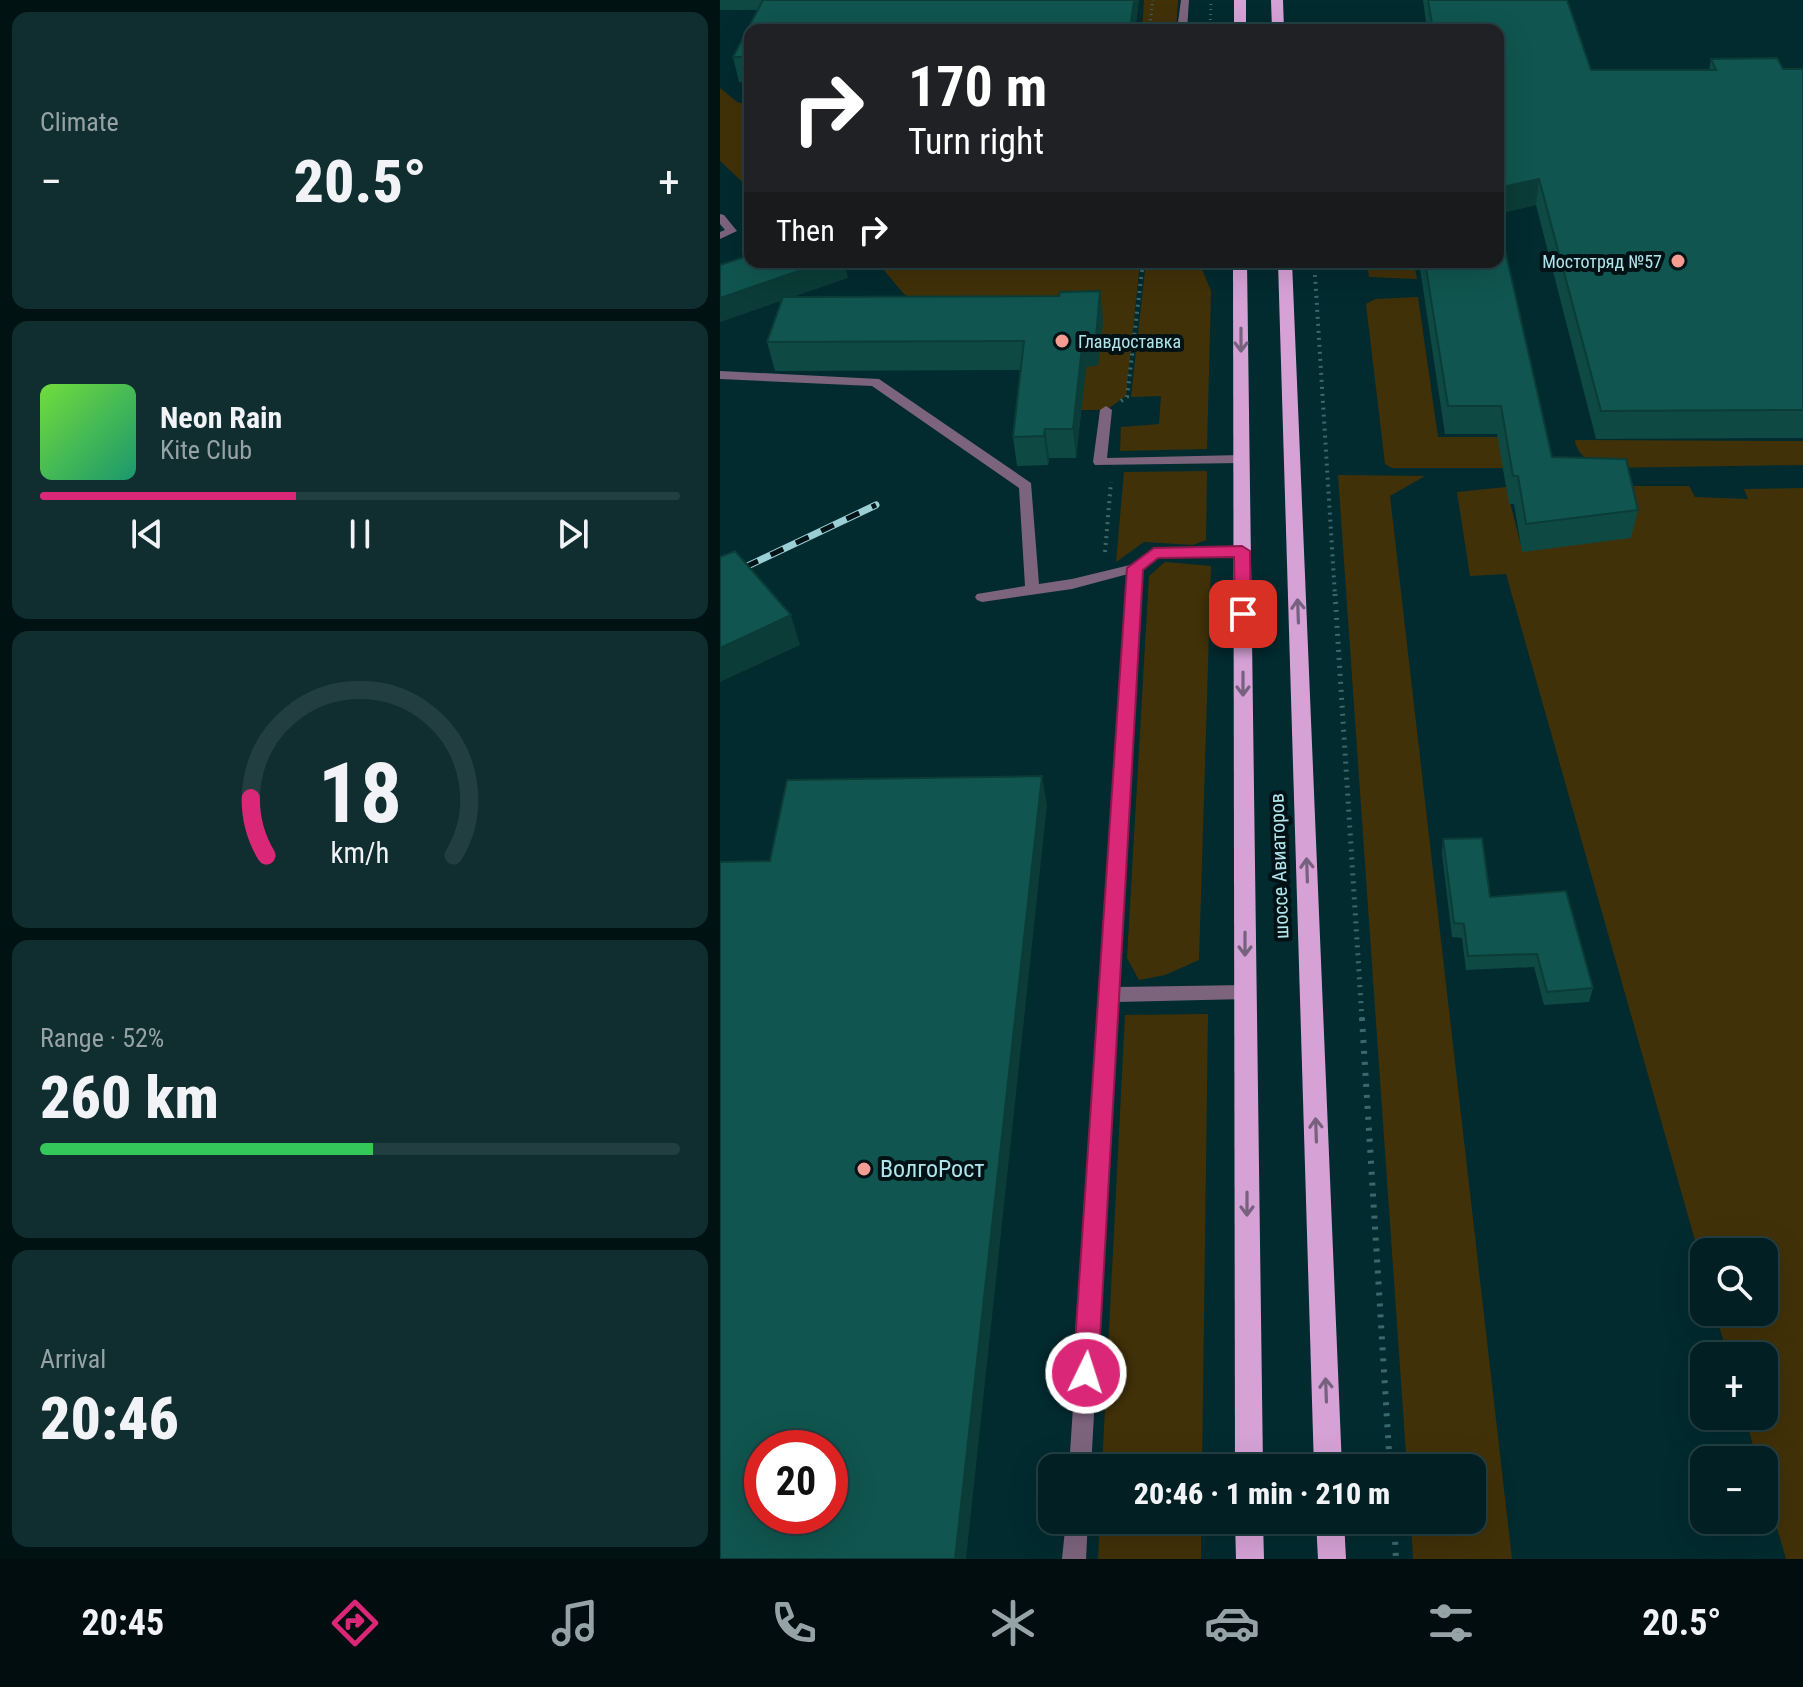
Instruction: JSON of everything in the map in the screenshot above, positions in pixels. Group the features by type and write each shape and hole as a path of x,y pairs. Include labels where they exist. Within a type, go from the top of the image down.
{"main road":[{"path":"1240,0 1240,24"},
{"path":"1277,0 1278,24"},
{"name":"шоссе Авиаторов","path":"1240,268 1249,1454"},
{"name":"шоссе Авиаторов","path":"1285,268 1328,1454"},
{"path":"1249,1534 1250,1559"},
{"path":"1331,1534 1332,1559"}],"lane":[{"path":"1183,24 1185,0"},
{"path":"720,217 732,231 720,236"},
{"path":"720,375 875,382 1026,486 1032,589"},
{"path":"1106,410 1100,462 1242,459"},
{"path":"982,597 1104,576 1135,568 1154,553 1242,551"},
{"path":"1081,1454 1135,568"},
{"path":"1109,995 1246,992"},
{"path":"1074,1559 1076,1534"}],"path":[{"path":"1150,24 1153,0"},
{"path":"1210,24 1211,0"},
{"path":"1106,410 1127,397 1142,268"},
{"path":"1314,268 1389,1454"},
{"path":"1104,576 1113,461"},
{"path":"1395,1534 1396,1559"}],"shaded area":[{"path":"1144,0 1178,0 1176,24 1142,24"},
{"path":"720,88 737,102 744,104 744,183 720,161"},
{"path":"882,268 1139,268 1126,396 1106,410 1081,410 1086,367 1098,365 1103,320 1061,303 923,308 903,293"},
{"path":"1201,268 1211,291 1207,449 1120,451 1121,427 1159,424 1161,396 1131,397 1145,270"},
{"path":"1368,268 1415,268 1417,279 1369,277"},
{"path":"1418,297 1438,437 1537,437 1526,468 1392,468 1385,464 1366,304 1375,299"},
{"path":"1575,440 1803,441 1803,465 1601,468 1581,454"},
{"path":"1207,471 1206,540 1193,545 1144,542 1116,562 1124,472"},
{"path":"1338,475 1425,476 1390,496 1512,1559 1413,1559 1412,1534 1486,1534 1486,1454 1406,1454"},
{"path":"1620,486 1689,486 1695,497 1748,499 1744,489 1803,488 1803,1559 1786,1559 1778,1531 1778,1446 1753,1446 1749,1430 1778,1430 1778,1342 1724,1342 1719,1326 1778,1326 1778,1238 1694,1238 1506,574 1470,576 1457,492 1506,487 1522,549"},
{"path":"1165,562 1211,566 1199,960 1165,975 1139,980 1127,958 1149,576"},
{"path":"1208,1014 1202,1454 1103,1454 1125,1015"},
{"path":"1099,1534 1201,1534 1201,1559 1098,1559"}],"building":[{"path":"763,0 1134,0 1131,24 750,24"},
{"name":"Мостотряд №57","path":"1428,0 1567,0 1591,70 1716,70 1711,59 1777,58 1783,69 1803,69 1803,410 1601,411 1539,179 1504,187 1504,24 1432,24"},
{"path":"744,36 744,57 733,57"},
{"path":"1504,245 1552,457 1626,459 1638,510 1526,524 1518,476 1513,476 1501,406 1448,406 1426,268 1504,268"},
{"path":"744,257 744,268 807,268 720,298 720,265"},
{"path":"1100,291 1096,337 1083,338 1073,429 1045,429 1044,436 1013,437 1024,341 767,342 783,297 1059,296 1060,292"},
{"path":"735,551 791,615 720,648 720,557"},
{"name":"ВолгоРост","path":"1042,776 955,1559 720,1559 720,862 770,861 787,780"},
{"path":"1482,838 1490,897 1566,891 1593,988 1547,992 1537,954 1468,956 1464,924 1454,923 1443,839"}],"railway":[{"path":"720,579 876,505"}],"place":[{"name":"Мостотряд №57","path":"1678,261"},
{"name":"Главдоставка","path":"1062,341"},
{"name":"ВолгоРост","path":"864,1169"}],"route":[{"path":"1086,1373 1135,568 1154,553 1242,551 1243,614"}]}
